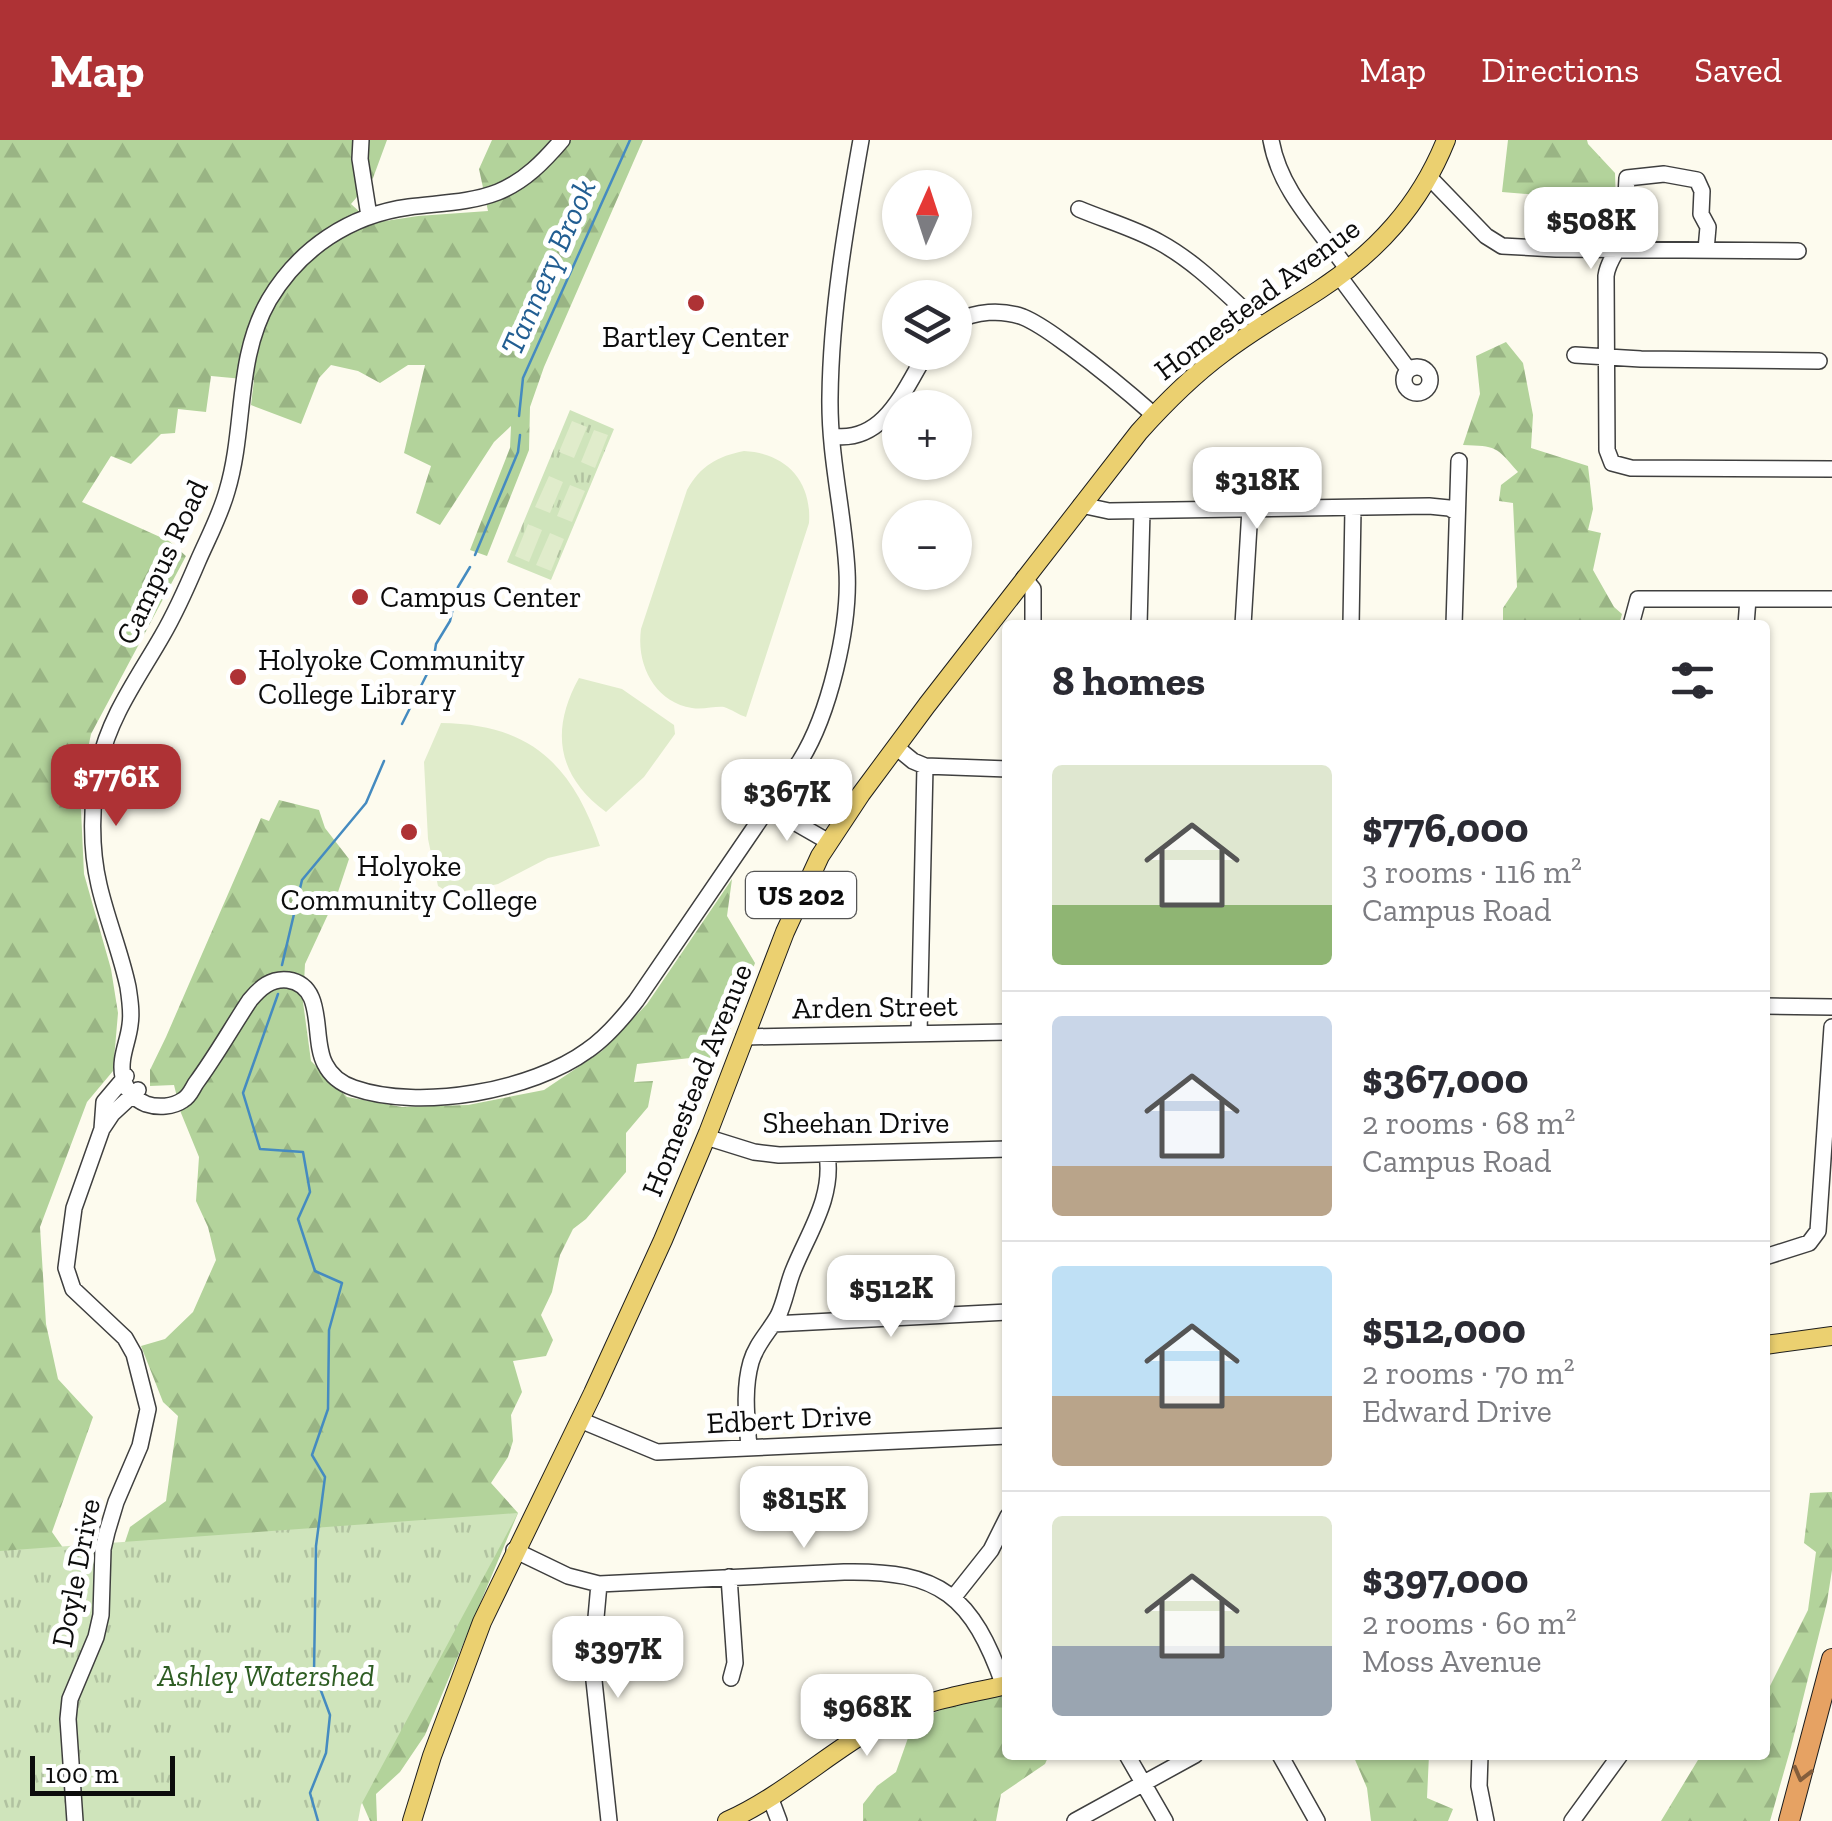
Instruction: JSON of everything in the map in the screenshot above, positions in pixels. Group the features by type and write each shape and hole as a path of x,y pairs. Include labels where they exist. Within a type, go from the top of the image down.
{"highway":[{"path":"1789,1821 1832,1659"}],"main road":[{"name":"Homestead Avenue","path":"412,1821 464,1666 514,1550 580,1420 657,1253 798,903 829,842 1024,578 1154,415 1207,366 1344,273 1384,238 1430,178 1446,140"},
{"path":"1770,1343 1832,1336"},
{"path":"727,1821 903,1712 944,1698 1002,1686"}],"street":[{"path":"360,140 370,216"},
{"name":"Campus Road","path":"124,1072 130,1001 98,881 94,844 96,784 104,748 123,701 178,606 218,519 233,467 249,352 264,310 280,283 312,248 334,233 390,210 496,193 528,175 562,140"},
{"path":"124,1072 124,1084 135,1092 162,1098 175,1096 197,1082 250,1000 263,987 280,980 300,983 309,992 325,1064 341,1082 398,1097 472,1093 522,1082 588,1051 623,1018 808,748 820,721 846,617 847,561 836,488 830,402 834,317 861,140"},
{"path":"1271,140 1287,187 1408,369"},
{"path":"1706,250 1708,227 1700,214 1702,191 1697,180 1664,174 1627,178 1624,234 1610,258 1606,276 1607,450 1612,463 1632,468 1832,469"},
{"path":"1430,178 1486,236 1502,246 1556,250 1798,251"},
{"path":"1079,209 1168,247 1262,326"},
{"path":"972,314 1014,314 1030,320 1100,369 1154,415"},
{"path":"1575,355 1820,361"},
{"path":"832,436 854,438 876,426 916,370"},
{"path":"1454,620 1458,461"},
{"path":"1081,505 1109,512 1439,506 1456,512"},
{"path":"1351,620 1353,508"},
{"path":"1243,620 1250,509"},
{"path":"1139,620 1142,511"},
{"path":"1024,578 1034,589 1033,620"},
{"path":"1633,620 1638,599 1832,599"},
{"path":"1746,620 1748,599"},
{"path":"896,747 925,766 1002,769"},
{"path":"918,1034 925,766"},
{"path":"786,781 842,821"},
{"path":"768,808 829,842"},
{"path":"1770,1006 1832,1006"},
{"path":"1770,1255 1809,1243 1816,1235 1821,1215 1832,1027"},
{"name":"Arden Street","path":"744,1037 1002,1032"},
{"name":"Doyle Drive","path":"102,1129 104,1102 124,1072"},
{"name":"Doyle Drive","path":"75,1821 70,1699 96,1637 106,1532 140,1446 148,1410 134,1354 125,1338 73,1289 66,1268 74,1208 102,1129 135,1092"},
{"name":"Sheehan Drive","path":"706,1137 762,1154 1002,1150"},
{"path":"748,1448 748,1371 758,1344 783,1303 818,1217 828,1180 827,1154"},
{"path":"772,1324 1002,1312"},
{"name":"Edbert Drive","path":"580,1420 658,1452 1002,1436"},
{"path":"953,1598 1002,1530"},
{"path":"514,1550 568,1576 599,1584 844,1572 889,1572 918,1578 967,1610 1002,1677"},
{"path":"729,1577 735,1663 730,1678"},
{"path":"599,1584 592,1662 609,1821"},
{"path":"1130,1760 1164,1821"},
{"path":"1075,1821 1186,1760"},
{"path":"1283,1760 1317,1821"},
{"path":"1480,1760 1478,1786 1486,1821"},
{"path":"1572,1821 1616,1760"},
{"path":"770,1797 779,1821"}],"green space":[{"path":"0,140 387,140 373,178 351,204 372,223 488,211 479,169 492,140 643,140 544,367 530,407 529,450 487,556 470,550 510,448 511,426 494,442 440,525 416,513 431,466 404,453 425,365 408,365 380,383 358,371 331,365 319,378 301,424 251,405 254,380 211,376 206,412 178,409 175,433 161,434 131,464 111,456 82,502 169,541 186,556 91,734 80,788 84,874 111,969 118,1013 113,1071 87,1102 40,1227 46,1324 58,1379 93,1417 52,1532 82,1575 2,1821 0,1820"},
{"path":"1508,140 1587,140 1615,173 1617,233 1599,239 1599,196 1588,195 1570,204 1566,237 1551,237 1553,196 1502,192"},
{"path":"1506,342 1523,363 1533,415 1531,448 1588,466 1593,509 1588,530 1601,533 1593,570 1622,614 1620,620 1503,620 1503,608 1517,587 1513,503 1499,501 1501,485 1518,472 1495,449 1463,445 1480,394 1476,356"},
{"path":"570,410 614,429 551,580 507,562"},
{"path":"572,421 587,427 574,458 559,452"},
{"path":"594,430 608,435 595,468 581,462"},
{"path":"744,451 784,464 801,482 809,508 809,523 746,717 724,707 692,708 668,698 658,690 645,668 640,642 687,490 711,463"},
{"path":"549,476 563,482 550,513 535,507"},
{"path":"570,485 585,491 572,522 557,516"},
{"path":"528,524 542,530 529,562 515,556"},
{"path":"550,533 564,539 551,571 536,565"},
{"path":"579,678 622,689 674,725 675,734 644,777 606,812 577,783 563,751 564,716"},
{"path":"441,723 499,731 543,754 576,792 600,846 548,858 498,884 451,894 438,886 428,839 424,762"},
{"path":"279,800 319,810 325,828 349,859 305,964 303,1002 311,1061 347,1097 402,1107 468,1105 544,1090 602,1051 647,1004 732,879 727,916 755,963 715,1071 699,1057 637,1064 634,1082 653,1081 648,1107 626,1133 626,1172 573,1229 560,1255 552,1292 541,1315 553,1340 546,1356 513,1361 522,1392 511,1415 513,1441 508,1457 491,1483 518,1513 425,1735 400,1772 376,1794 377,1821 370,1821 356,1789 115,1572 130,1527 166,1501 178,1416 163,1402 141,1346 165,1339 193,1312 216,1260 208,1227 196,1201 199,1157 174,1085 150,1086 150,1070 261,818 269,821"},
{"path":"1832,1492 1832,1570 1770,1821 1661,1821 1698,1760 1770,1760 1770,1686 1808,1610 1816,1552 1804,1543 1810,1493"},
{"name":"Ashley Watershed","path":"518,1513 361,1805 358,1821 0,1821 0,1551"},
{"path":"1002,1695 1002,1760 1047,1760 1045,1764 1001,1794 996,1821 863,1821 863,1804 877,1786 896,1772 914,1721 948,1707"},
{"path":"1355,1760 1429,1760 1427,1798 1453,1809 1448,1821 1371,1821 1367,1788"}],"waterway":[{"name":"Tannery Brook","path":"519,416 523,378 630,140"},
{"name":"Tannery Brook","path":"475,555 518,452 520,435"},
{"name":"Tannery Brook","path":"434,657 436,644 450,621 458,587 470,567"},
{"name":"Tannery Brook","path":"402,724 430,668"},
{"name":"Tannery Brook","path":"282,965 302,880 366,803 384,761"},
{"name":"Tannery Brook","path":"278,994 243,1093 260,1149 303,1152 310,1192 298,1219 315,1271 342,1283 329,1330 328,1409 312,1455 325,1477 316,1546 314,1672 330,1715 326,1753 310,1793 318,1821"}],"place":[{"name":"Bartley Center","path":"696,303"},
{"name":"Campus Center","path":"360,597"},
{"name":"Holyoke Community College Library","path":"238,677"},
{"name":"Holyoke Community College","path":"409,832"}]}
